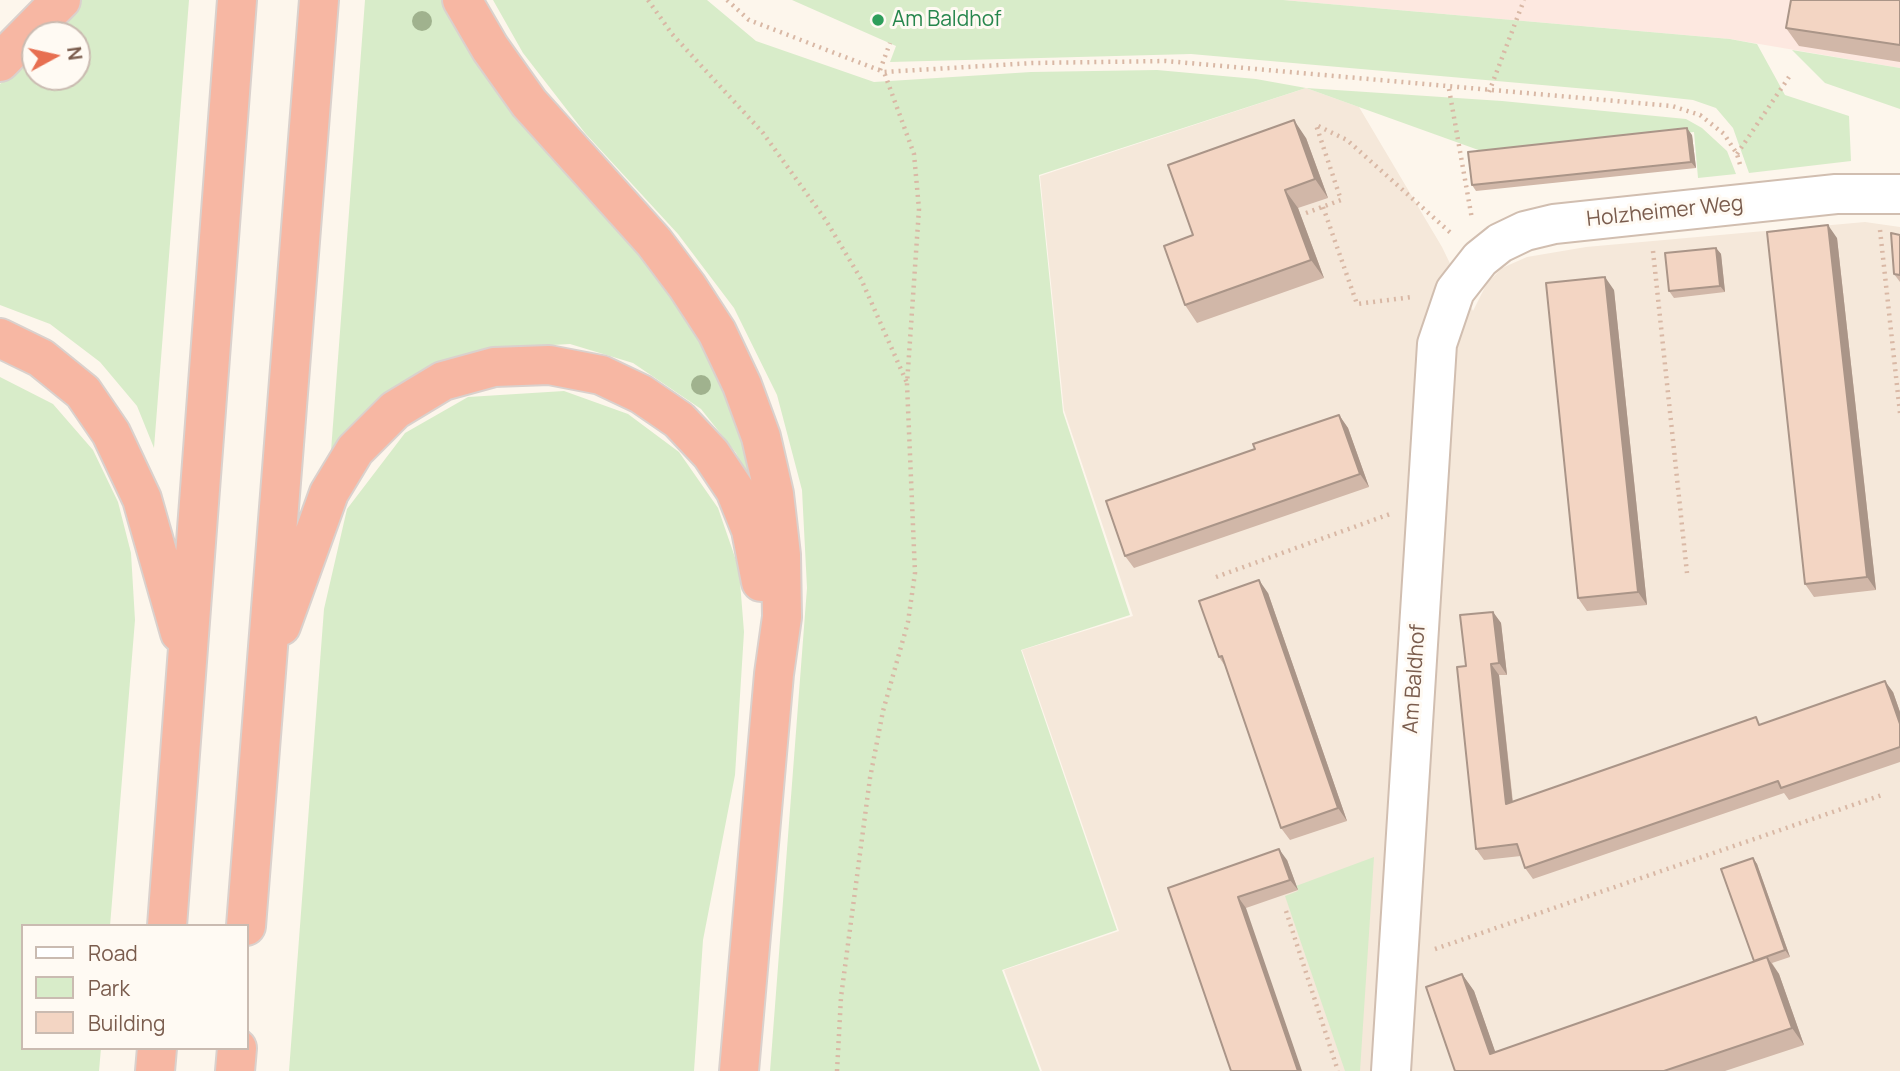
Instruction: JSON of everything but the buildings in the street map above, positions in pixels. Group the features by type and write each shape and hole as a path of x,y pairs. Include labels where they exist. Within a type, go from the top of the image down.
{"highway":[{"path":"0,62 61,0"},
{"path":"167,924 237,0"},
{"path":"246,924 319,0"},
{"path":"462,0 489,48 529,103 654,242 687,286 717,332 761,438 774,494 781,555 782,617 774,674 739,1071"},
{"path":"0,338 41,358 83,392 111,432 142,499 187,657"},
{"path":"266,667 330,493 355,450 396,410 443,381 494,367 549,365 601,375 641,394 679,420 712,454 734,490 751,530 760,570 762,616 774,674"},
{"path":"155,1071 157,1050"},
{"path":"235,1071 237,1050"}],"street":[{"name":"Holzheimer Weg","path":"1455,291 1480,258 1500,243 1525,231 1554,224 1751,202 1888,193"},
{"name":"Am Baldhof","path":"1391,1071 1437,344 1455,291"}],"path":[{"path":"648,0 672,34 763,132 825,219 861,279 907,384"},
{"path":"727,0 749,20 882,71 1033,63 1166,61 1449,89 1672,106 1700,115 1724,134 1737,154 1751,202"},
{"path":"1489,92 1524,0"},
{"path":"837,1071 841,997 870,778 883,711 908,622 915,573 907,384 919,209 914,154 882,71 890,43"},
{"path":"1737,154 1789,77"},
{"path":"1449,89 1480,258"},
{"path":"1306,213 1341,200 1316,125 1347,140 1480,258"},
{"path":"1888,193 1900,413"},
{"path":"1323,207 1357,304 1455,291"},
{"path":"1649,215 1687,573"},
{"path":"1216,577 1426,501"},
{"path":"1397,962 1882,796"},
{"path":"1286,911 1338,1071"}],"shaded area":[{"path":"1283,0 1900,0 1900,68 1730,39"},
{"path":"1306,88 1359,107 1442,247 1473,311 1487,283 1502,268 1527,257 1586,247 1865,222 1900,227 1900,1071 1042,1071 1004,970 1119,931 1022,650 1133,616 1064,410 1040,176"}],"green space":[{"path":"81,0 189,0 154,448 137,406 100,362 50,324 0,305 0,84 21,64 21,91 91,91 91,21 63,21"},
{"path":"365,0 446,0 641,247 696,325 736,412 763,508 736,453 701,409 633,363 570,344 482,349 401,384 331,451"},
{"path":"493,0 707,0 756,41 874,82 1031,72 1157,70 1256,79 1306,88 1039,175 1063,412 1130,615 1021,650 1117,930 1002,970 1040,1071 770,1071 807,588 802,490 777,395 734,308 678,234 585,133 523,53"},
{"path":"792,0 1283,0 1730,39 1757,44 1785,95 1849,116 1851,161 1749,173 1733,128 1716,108 1693,100 1610,91 1191,54 890,62 896,46"},
{"path":"1792,50 1900,68 1900,109 1825,83"},
{"path":"1306,88 1502,101 1686,119 1702,128 1727,151 1736,174 1698,178 1694,132 1484,152"},
{"path":"0,377 53,404 93,450 118,502 131,553 135,620 110,924 21,924 21,1050 101,1050 99,1071 0,1071"},
{"path":"564,391 628,414 679,452 718,508 739,569 744,632 735,775 703,940 694,1071 289,1071 324,609 347,509 405,433 468,397"},
{"path":"1374,857 1360,1071 1345,1071 1285,896 1298,891 1296,886"}],"place":[{"name":"Am Baldhof","path":"878,20"}]}
